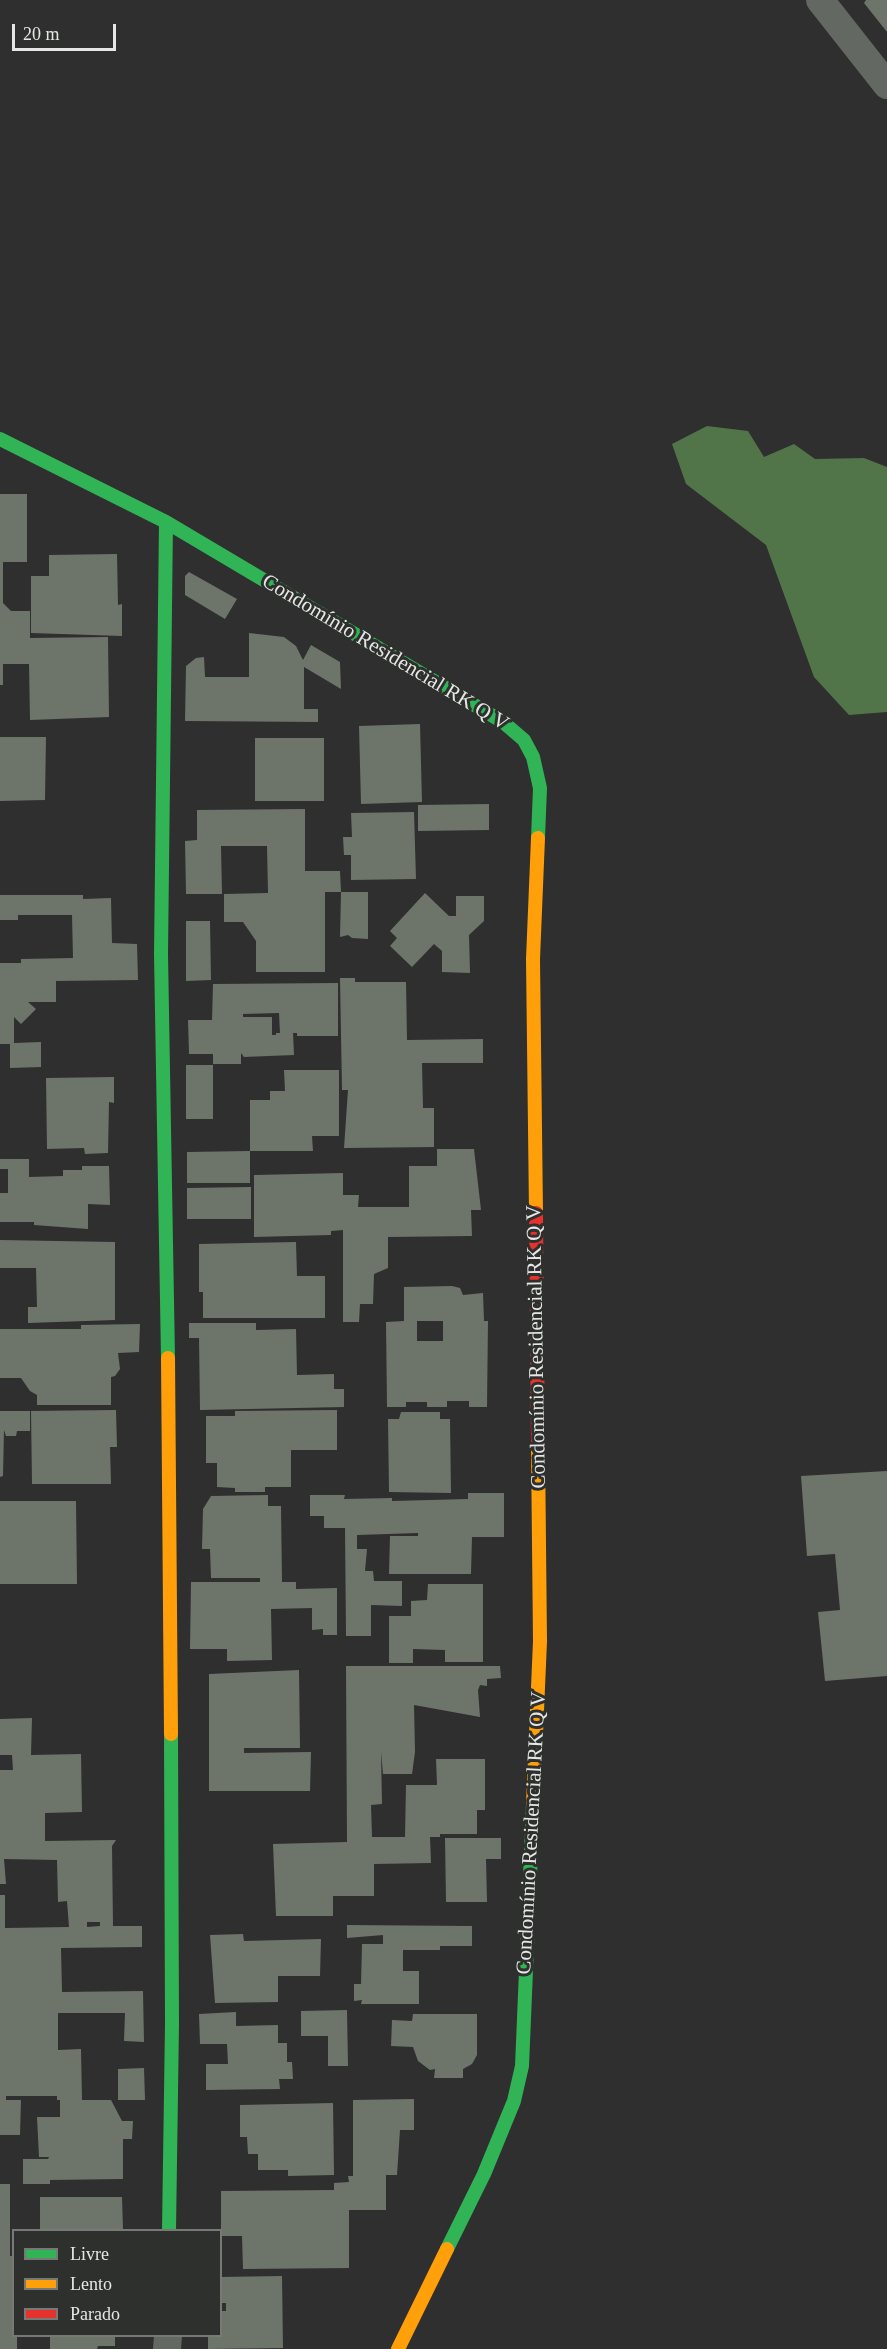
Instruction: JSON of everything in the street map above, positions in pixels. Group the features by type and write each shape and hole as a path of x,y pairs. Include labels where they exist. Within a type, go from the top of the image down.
{"street":[{"path":"820,0 887,85"},
{"name":"Condomínio Residencial RK Q V","path":"0,439 166,522 503,722 524,740 533,757 540,788 534,970 540,1641 522,2066 514,2101 484,2174 398,2349"},
{"path":"166,522 161,954 170,1485 172,2024 169,2229"}],"shaded area":[{"path":"707,426 748,431 764,457 794,444 815,459 864,458 887,467 887,712 849,715 814,677 766,545 686,484 672,444"}],"building":[{"path":"866,0 887,0 887,32 864,3"},
{"path":"0,494 27,494 27,562 3,562 3,603 11,611 30,611 30,638 108,637 109,717 30,720 29,664 3,664 3,685 0,685"},
{"path":"117,554 118,605 122,604 122,636 31,633 31,576 49,576 49,555"},
{"path":"189,572 237,599 225,619 185,595 185,576"},
{"path":"249,633 284,637 296,646 303,660 311,645 340,662 341,689 304,667 304,709 318,709 318,722 185,721 186,666 196,658 204,657 205,677 249,677"},
{"path":"420,724 422,802 361,804 359,726"},
{"path":"0,737 46,737 45,800 0,801"},
{"path":"255,738 324,738 324,801 255,801"},
{"path":"489,804 489,830 418,831 418,805"},
{"path":"305,809 305,871 340,871 341,892 325,892 325,972 256,972 256,941 243,922 224,922 224,894 268,893 267,846 221,846 222,894 186,894 185,841 197,840 197,810"},
{"path":"414,812 416,879 351,880 351,855 344,855 343,837 352,837 351,813"},
{"path":"341,892 368,892 368,939 352,938 348,935 340,937"},
{"path":"425,893 449,916 456,916 456,896 484,896 484,921 469,935 470,973 442,972 442,951 434,944 412,967 390,946 397,938 390,931"},
{"path":"0,895 83,895 83,899 111,898 112,943 137,944 138,980 56,981 56,1002 28,1002 36,1009 21,1024 14,1017 14,1043 41,1042 41,1067 10,1068 10,1044 0,1044 0,963 21,963 21,959 73,958 72,915 18,915 18,920 0,920"},
{"path":"186,921 210,921 211,980 186,981"},
{"path":"340,978 355,978 355,982 406,982 407,1040 483,1039 483,1063 422,1063 423,1108 434,1108 434,1147 344,1148 348,1090 342,1090"},
{"path":"338,983 338,1036 297,1036 297,1033 293,1033 294,1055 244,1057 241,1053 241,1064 213,1064 213,1054 189,1054 188,1020 212,1020 213,984","holes":["279,1013 280,1033 272,1035 272,1017 243,1017 243,1014"]},
{"path":"186,1065 213,1065 213,1119 186,1119"},
{"path":"284,1070 339,1070 339,1136 312,1136 313,1151 250,1151 250,1100 270,1100 270,1091 285,1091"},
{"path":"114,1077 114,1103 109,1102 108,1153 85,1154 84,1148 47,1149 46,1078"},
{"path":"437,1149 474,1149 481,1210 471,1210 472,1236 388,1237 388,1268 374,1274 373,1304 360,1304 359,1322 343,1322 343,1230 331,1231 331,1235 254,1237 254,1175 343,1173 343,1195 359,1195 358,1207 409,1207 409,1166 437,1166"},
{"path":"250,1151 250,1183 187,1183 187,1152"},
{"path":"0,1159 29,1159 29,1177 63,1176 63,1170 82,1170 82,1166 109,1166 110,1205 88,1204 88,1229 34,1225 34,1222 0,1222 0,1193 8,1193 8,1169 0,1169"},
{"path":"251,1187 251,1219 187,1219 187,1188"},
{"path":"0,1240 115,1242 115,1320 28,1323 28,1307 37,1307 36,1268 0,1268"},
{"path":"296,1242 297,1276 325,1276 325,1318 203,1318 203,1292 199,1292 199,1244"},
{"path":"452,1286 460,1288 463,1295 483,1293 484,1321 488,1321 487,1407 469,1407 469,1401 447,1401 447,1407 427,1407 427,1402 406,1402 406,1407 387,1407 386,1322 404,1321 404,1287","holes":["417,1321 443,1321 443,1341 417,1341"]},
{"path":"189,1323 256,1323 256,1330 296,1329 297,1375 334,1374 334,1389 344,1389 344,1407 200,1410 199,1338 189,1338"},
{"path":"140,1324 139,1352 118,1353 120,1369 115,1376 111,1377 111,1405 37,1405 37,1395 30,1391 21,1378 0,1378 0,1329 81,1329 81,1325"},
{"path":"116,1410 117,1447 110,1447 111,1484 32,1484 31,1411"},
{"path":"337,1410 337,1450 291,1450 291,1487 265,1487 265,1492 235,1492 235,1488 217,1487 217,1463 206,1463 206,1416 235,1416 235,1411"},
{"path":"0,1411 30,1411 30,1431 17,1431 16,1436 6,1436 4,1430 3,1476 0,1477"},
{"path":"401,1412 440,1412 440,1419 450,1419 451,1493 389,1492 388,1419 399,1419"},
{"path":"887,1471 887,1676 825,1681 818,1612 840,1610 835,1554 807,1556 801,1476"},
{"path":"468,1493 504,1493 504,1537 472,1537 471,1574 389,1574 390,1536 418,1536 418,1533 357,1535 357,1549 367,1549 365,1571 373,1571 374,1581 402,1581 402,1606 371,1605 371,1636 346,1636 345,1528 324,1528 324,1516 310,1516 310,1495 345,1495 344,1499 392,1498 392,1501 468,1499"},
{"path":"268,1495 268,1506 281,1506 282,1582 296,1582 296,1589 337,1588 337,1635 323,1635 323,1629 312,1630 312,1608 271,1609 272,1660 227,1661 227,1649 190,1649 191,1582 260,1582 260,1578 211,1578 210,1549 202,1549 203,1509 211,1496"},
{"path":"0,1501 76,1501 77,1584 0,1584"},
{"path":"428,1584 483,1584 483,1662 445,1662 445,1650 413,1649 413,1663 389,1663 389,1616 411,1616 411,1601 427,1600"},
{"path":"346,1666 500,1666 501,1678 487,1679 487,1686 480,1685 478,1690 480,1717 414,1705 415,1752 412,1774 383,1774 381,1752 382,1804 371,1805 372,1837 405,1837 406,1785 437,1785 436,1759 485,1759 485,1810 477,1810 477,1834 440,1834 440,1837 430,1837 431,1863 374,1864 374,1896 333,1896 333,1916 276,1916 273,1844 347,1842"},
{"path":"299,1670 300,1748 244,1748 244,1753 311,1752 310,1791 209,1791 209,1674"},
{"path":"32,1718 31,1755 81,1754 82,1812 45,1813 45,1841 116,1840 112,1846 113,1926 142,1926 142,1947 61,1948 62,1992 143,1991 144,2042 124,2041 125,2013 58,2013 58,2050 81,2049 82,2100 111,2100 122,2121 133,2121 132,2139 123,2139 123,2179 50,2180 50,2184 23,2184 23,2159 48,2159 49,2157 39,2157 37,2117 60,2117 60,2100 57,2100 57,2096 6,2096 6,2100 21,2100 20,2135 0,2135 0,1895 5,1895 5,1928 69,1927 67,1901 58,1902 57,1860 4,1859 6,1884 0,1884 0,1770 13,1770 12,1755 0,1755 0,1719","holes":["87,1922 100,1922 100,1926 87,1927"]},
{"path":"445,1838 501,1838 501,1859 486,1859 487,1902 446,1902"},
{"path":"347,1925 472,1926 472,1946 440,1946 440,1950 403,1950 403,1971 419,1971 419,2004 361,2004 362,2000 354,2001 354,1984 361,1984 362,1944 383,1944 383,1935 347,1938"},
{"path":"243,1934 244,1941 321,1939 320,1976 278,1976 278,2002 215,2003 210,1935"},
{"path":"347,2010 348,2066 328,2066 328,2036 301,2036 301,2011"},
{"path":"236,2012 236,2026 278,2025 278,2043 287,2043 287,2062 292,2062 293,2079 279,2079 280,2089 206,2090 206,2064 228,2064 227,2044 200,2044 199,2014"},
{"path":"413,2014 477,2014 477,2055 472,2064 463,2069 463,2078 434,2078 435,2069 430,2070 418,2061 413,2047 391,2046 392,2020 412,2021"},
{"path":"144,2068 145,2100 118,2100 118,2069"},
{"path":"414,2099 414,2130 400,2130 397,2175 386,2175 386,2210 349,2210 349,2268 243,2269 242,2236 222,2236 221,2191 334,2190 334,2183 349,2182 348,2176 353,2176 353,2100"},
{"path":"333,2103 334,2175 288,2176 288,2170 258,2170 258,2154 248,2154 247,2137 240,2137 240,2105"},
{"path":"0,2184 10,2184 12,2337 17,2337 17,2349 0,2349"},
{"path":"40,2197 122,2197 123,2229 40,2229"},
{"path":"282,2276 283,2348 208,2349 208,2337 222,2337 222,2311 226,2311 226,2303 222,2303 222,2277"},
{"path":"50,2337 115,2337 115,2346 98,2346 97,2349 50,2349"}],"traffic: fast":[{"path":"0,439 166,522 503,722 524,740 533,757 540,788 538,838"},
{"path":"166,522 161,954 168,1358"},
{"path":"169,2229 172,2024 171,1734"},
{"path":"447,2249 484,2174 514,2101 522,2066 533,1804"}],"traffic: slow":[{"path":"536,1213 533,959 538,838"},
{"path":"168,1358 171,1734"},
{"path":"533,1804 540,1641 538,1447"},
{"path":"398,2349 447,2249"}],"traffic: jam":[{"path":"536,1213 538,1447"}]}
